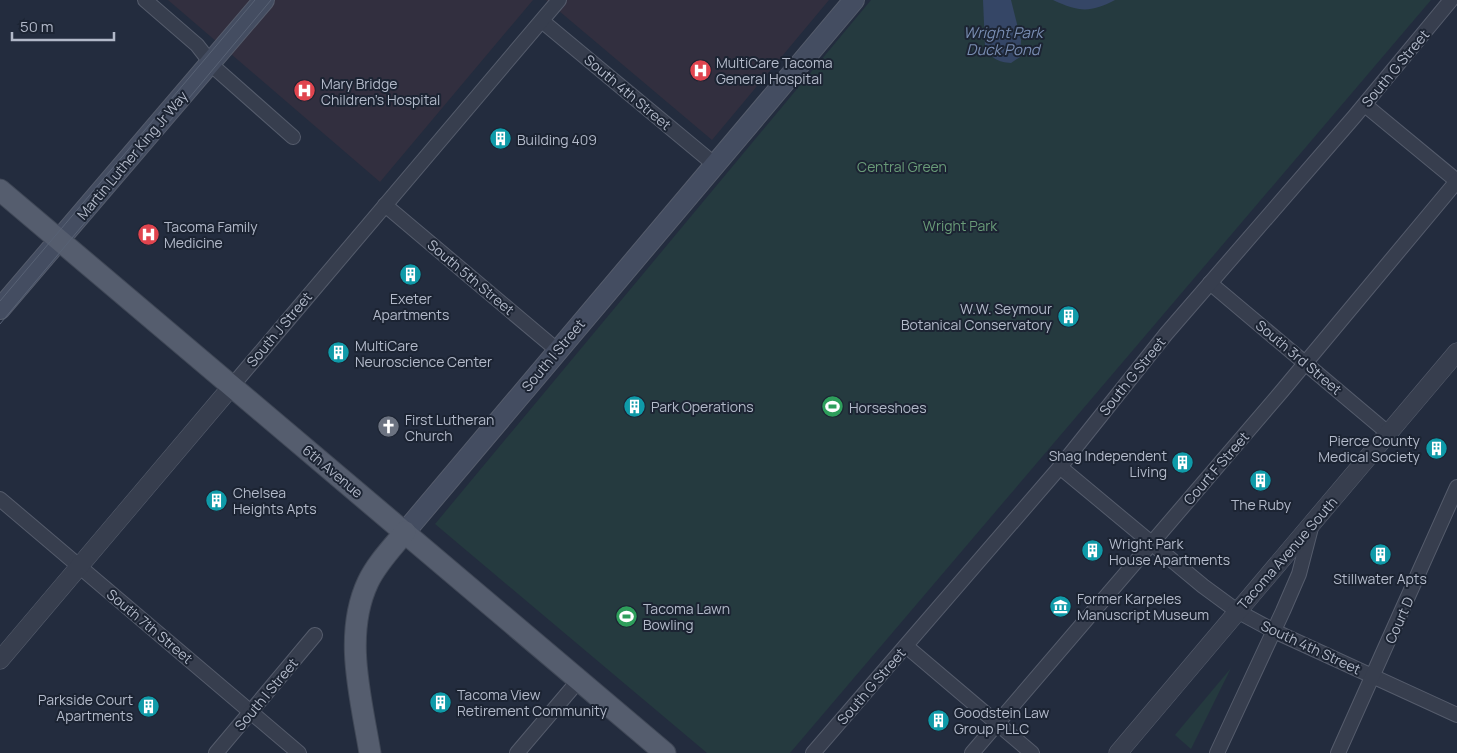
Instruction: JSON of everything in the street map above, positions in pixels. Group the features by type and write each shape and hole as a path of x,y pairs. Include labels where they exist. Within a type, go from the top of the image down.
{"main road":[{"name":"Martin Luther King Jr Way","path":"0,309 60,242 264,0"},
{"name":"South I Street","path":"370,753 356,665 357,627 368,582 377,567 557,350 854,0"},
{"name":"6th Avenue","path":"0,190 665,753"}],"street":[{"path":"145,0 197,45 210,62 293,137"},
{"name":"South J Street","path":"0,660 559,0"},
{"name":"South G Street","path":"813,753 1060,467 1210,283 1365,105 1452,0"},
{"name":"South 4th Street","path":"542,20 714,164"},
{"path":"1365,105 1457,181"},
{"name":"Court F Street","path":"972,753 1306,362 1457,181"},
{"name":"South 5th Street","path":"385,205 557,350"},
{"name":"South 3rd Street","path":"1210,283 1388,433"},
{"name":"Tacoma Avenue South","path":"1118,753 1457,352"},
{"name":"South 4th Street","path":"1060,467 1202,586 1237,611 1274,631 1457,715"},
{"name":"Court D","path":"1338,753 1457,487"},
{"name":"South 7th Street","path":"0,499 299,753"},
{"path":"1217,753 1274,631 1298,574 1312,524"},
{"name":"South I Street","path":"216,753 316,635"},
{"path":"906,646 1032,753"},
{"path":"517,753 579,680"}],"shaded area":[{"path":"168,0 533,0 380,182"},
{"name":"MultiCare Tacoma General Hospital","path":"546,0 829,0 712,140"}],"green space":[{"name":"Wright Park","path":"871,0 1431,0 790,753 707,753 435,524"},
{"path":"1231,668 1191,749 1175,735"}],"water":[{"name":"Wright Park Duck Pond","path":"983,0 1011,0 1021,40 1020,57 1011,63 995,59 985,46"},
{"name":"Wright Park Duck Pond","path":"1053,0 1115,0 1091,9 1077,9"}],"tram line":[{"path":"0,301 255,0"},
{"path":"0,324 271,0"}],"place":[{"name":"MultiCare Tacoma General Hospital","path":"700,70"},
{"name":"Mary Bridge Children's Hospital","path":"305,91"},
{"name":"Building 409","path":"501,139"},
{"name":"Tacoma Family Medicine","path":"148,234"},
{"name":"Exeter Apartments","path":"411,275"},
{"name":"W.W. Seymour Botanical Conservatory","path":"1068,316"},
{"name":"MultiCare Neuroscience Center","path":"339,353"},
{"name":"Park Operations","path":"635,406"},
{"name":"Horseshoes","path":"833,407"},
{"name":"First Lutheran Church","path":"389,427"},
{"name":"Pierce County Medical Society","path":"1436,448"},
{"name":"Shag Independent Living","path":"1183,463"},
{"name":"The Ruby","path":"1261,481"},
{"name":"Chelsea Heights Apts","path":"217,500"},
{"name":"Wright Park House Apartments","path":"1093,551"},
{"name":"Stillwater Apts","path":"1380,555"},
{"name":"Former Karpeles Manuscript Museum","path":"1061,606"},
{"name":"Tacoma Lawn Bowling","path":"627,616"},
{"name":"Tacoma View Retirement Community","path":"441,702"},
{"name":"Parkside Court Apartments","path":"149,707"},
{"name":"Goodstein Law Group PLLC","path":"938,720"}],"park label":[{"name":"Central Green","path":"902,166"}]}
